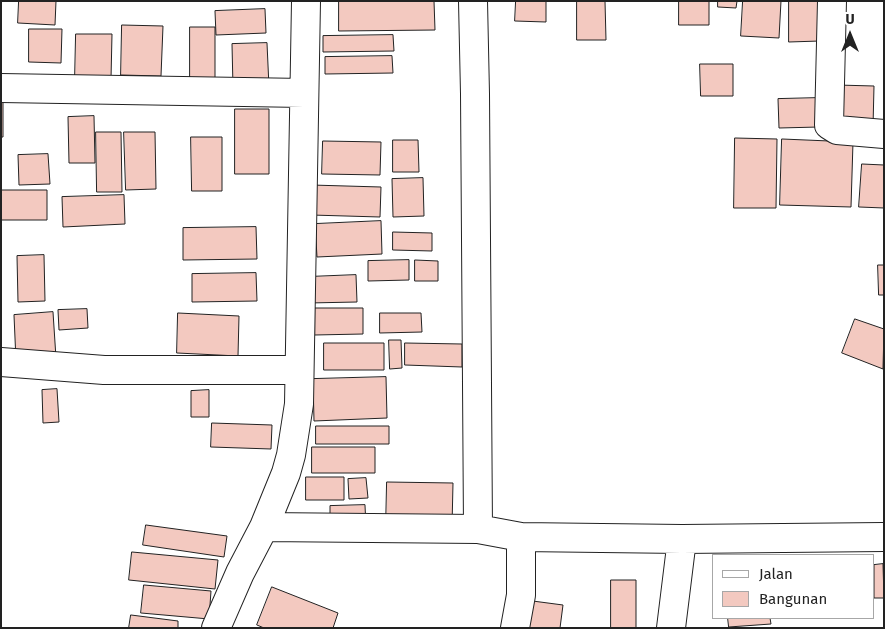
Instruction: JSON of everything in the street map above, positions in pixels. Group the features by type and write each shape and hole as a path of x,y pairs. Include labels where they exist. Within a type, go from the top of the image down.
{"street":[{"path":"224,623 240,573 277,498 291,455 299,404 306,1"},
{"path":"473,1 478,529"},
{"path":"832,1 829,125 837,130 884,134"},
{"path":"1,88 304,93"},
{"path":"1,362 104,370 299,370"},
{"path":"264,527 478,529 521,537 682,539 884,537"},
{"path":"515,628 522,596 521,537"},
{"path":"671,628 682,539"}],"building":[{"path":"19,1 56,1 55,25 18,23"},
{"path":"339,1 434,1 435,30 339,31"},
{"path":"516,1 546,1 546,22 515,21"},
{"path":"577,1 605,1 606,40 577,40"},
{"path":"679,1 709,1 709,25 679,25"},
{"path":"718,1 737,1 736,8 718,7"},
{"path":"743,1 781,1 779,38 741,36"},
{"path":"789,1 819,1 820,41 789,42"},
{"path":"265,9 266,33 216,35 215,11"},
{"path":"122,25 163,26 161,76 121,75"},
{"path":"190,27 215,27 215,80 190,80"},
{"path":"29,29 62,29 61,63 29,62"},
{"path":"76,34 112,34 111,79 75,78"},
{"path":"393,35 394,51 323,52 323,36"},
{"path":"267,43 269,87 233,88 232,44"},
{"path":"392,56 393,73 325,74 325,57"},
{"path":"700,64 733,64 733,96 701,96"},
{"path":"837,85 874,86 873,127 837,126"},
{"path":"1,98 3,98 3,137 1,137"},
{"path":"818,98 819,127 779,128 778,99"},
{"path":"235,109 269,109 269,174 235,174"},
{"path":"94,116 95,163 69,163 68,117"},
{"path":"96,132 121,132 122,192 97,192"},
{"path":"124,132 155,132 156,189 126,190"},
{"path":"191,137 222,137 222,191 192,191"},
{"path":"735,138 777,139 776,208 734,208"},
{"path":"782,139 853,142 851,207 780,205"},
{"path":"393,140 418,140 419,172 393,172"},
{"path":"323,141 381,142 380,175 322,174"},
{"path":"48,154 50,184 19,185 18,155"},
{"path":"862,164 884,165 884,208 859,207"},
{"path":"423,178 424,216 393,217 392,179"},
{"path":"311,185 381,187 380,217 311,215"},
{"path":"1,190 47,190 47,220 1,220"},
{"path":"124,195 125,224 63,227 62,197"},
{"path":"381,221 382,254 317,257 315,224"},
{"path":"256,227 257,259 183,260 183,228"},
{"path":"393,232 432,233 432,251 393,250"},
{"path":"44,255 45,301 18,302 17,256"},
{"path":"409,260 409,280 368,281 368,261"},
{"path":"415,260 438,261 438,281 415,281"},
{"path":"878,265 884,265 884,295 879,295"},
{"path":"256,273 257,301 192,302 192,274"},
{"path":"356,275 357,302 308,303 307,277"},
{"path":"315,308 363,308 363,334 315,335"},
{"path":"87,309 88,328 59,330 58,310"},
{"path":"53,312 56,358 16,361 14,315"},
{"path":"178,313 239,316 238,356 177,353"},
{"path":"380,313 421,313 422,332 380,333"},
{"path":"855,319 884,329 883,369 842,353"},
{"path":"389,340 401,340 402,368 390,369"},
{"path":"324,343 384,343 384,370 324,370"},
{"path":"405,343 462,344 462,367 405,365"},
{"path":"386,377 387,418 314,421 313,379"},
{"path":"57,389 59,422 43,423 42,390"},
{"path":"209,390 209,417 191,417 191,391"},
{"path":"212,423 272,425 271,449 211,447"},
{"path":"316,426 389,426 389,444 316,444"},
{"path":"312,447 375,447 375,473 312,473"},
{"path":"306,477 344,477 344,500 306,500"},
{"path":"366,478 368,498 349,499 348,479"},
{"path":"387,482 453,483 452,527 386,526"},
{"path":"365,505 366,527 330,528 330,506"},
{"path":"146,525 227,536 224,557 143,545"},
{"path":"132,552 218,560 215,589 129,580"},
{"path":"883,564 884,598 875,598 875,565"},
{"path":"611,580 636,580 636,628 611,628"},
{"path":"144,585 211,591 209,619 141,613"},
{"path":"272,587 338,613 333,628 264,628 257,625"},
{"path":"525,600 563,605 560,628 521,628"},
{"path":"131,615 178,621 178,628 129,628"},
{"path":"728,619 770,619 771,624 729,627"}]}
